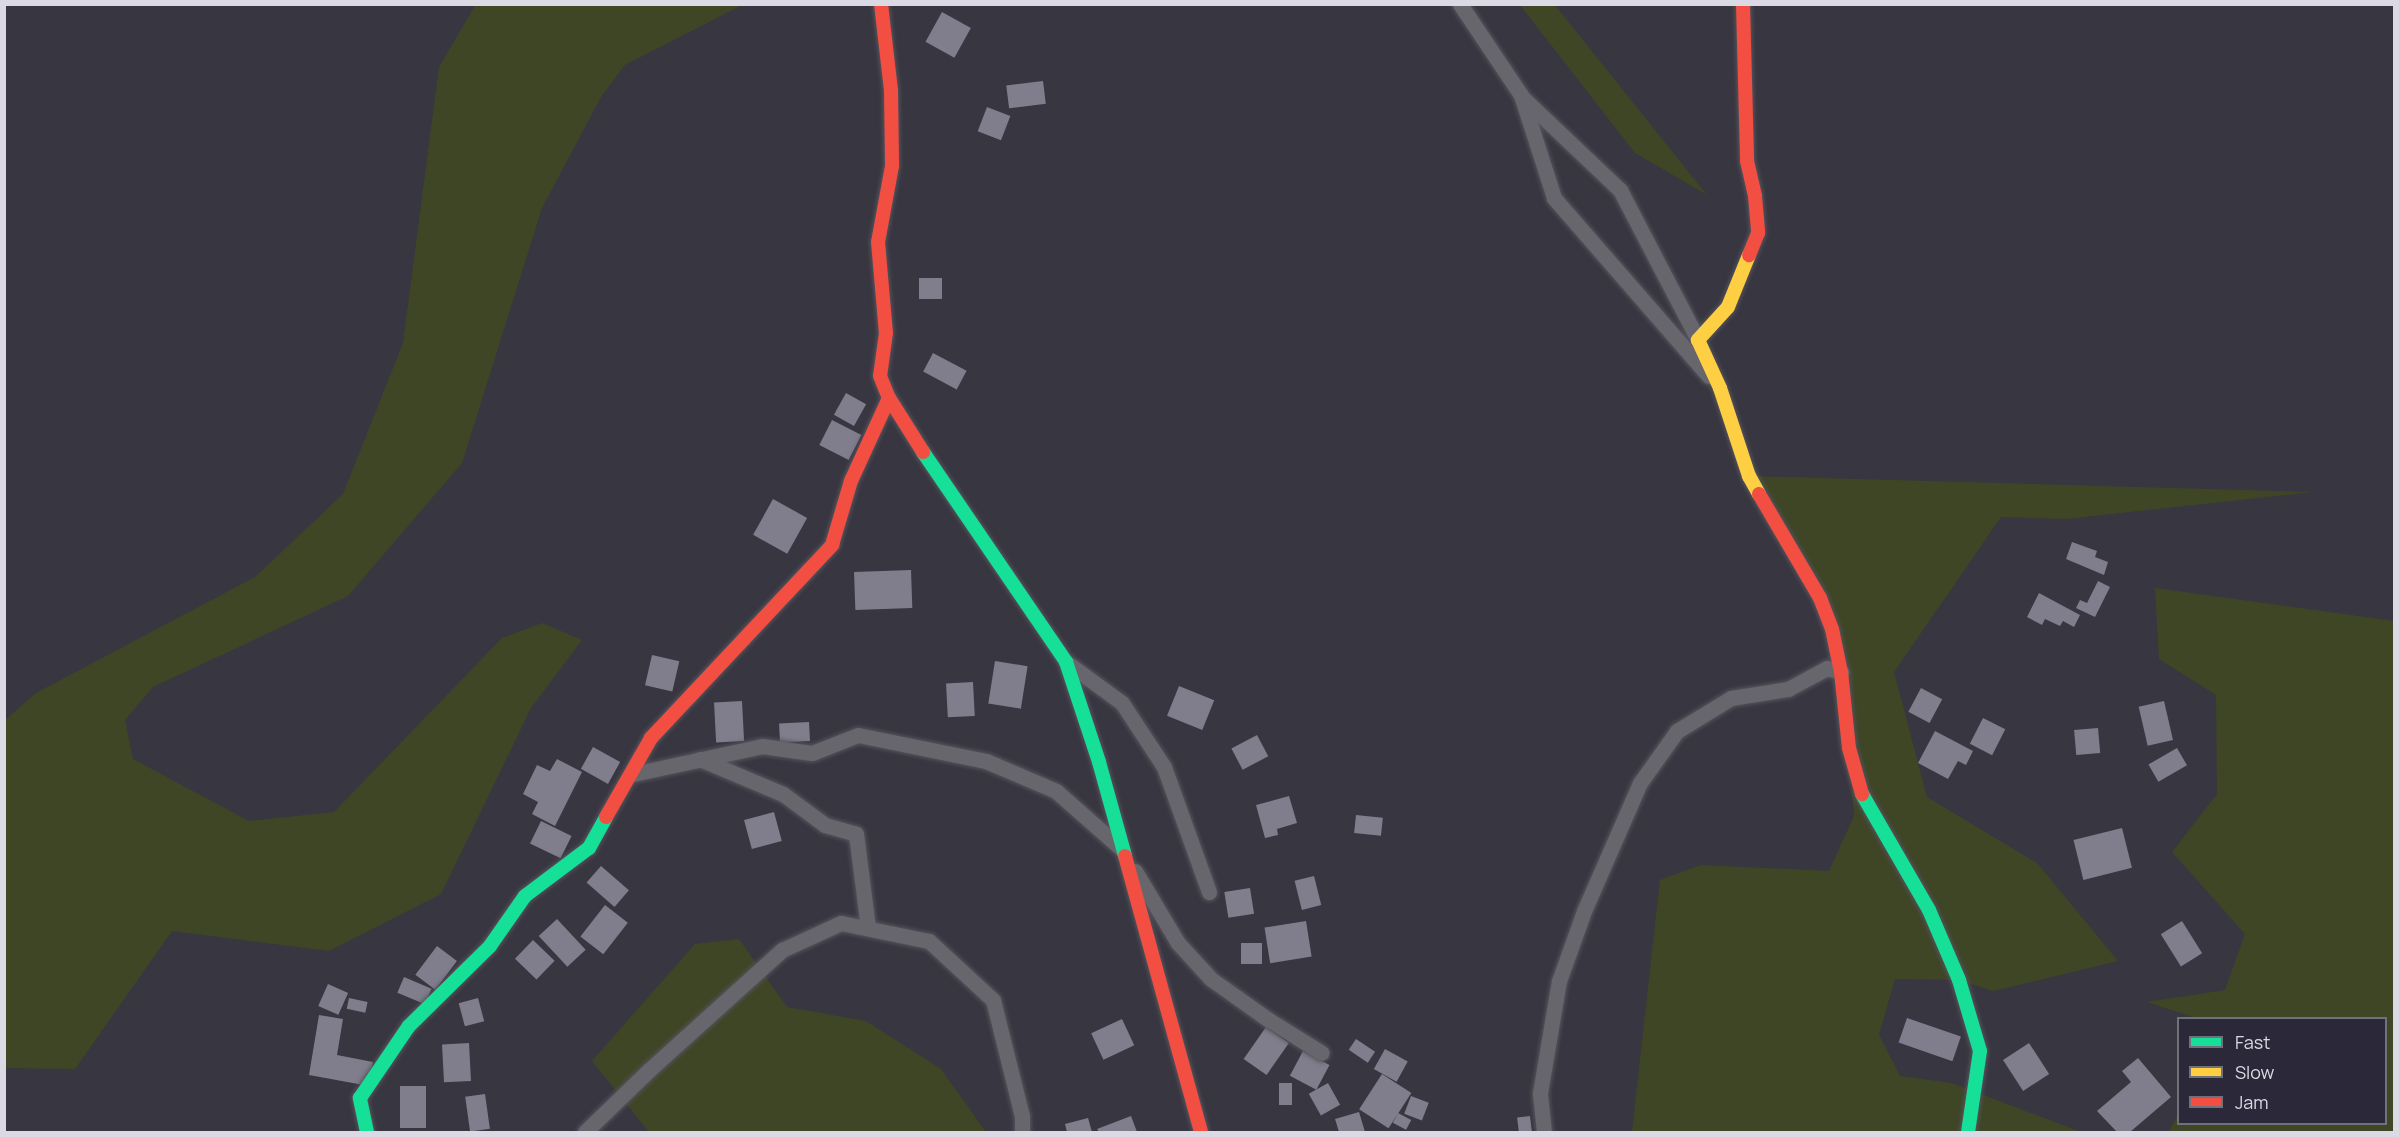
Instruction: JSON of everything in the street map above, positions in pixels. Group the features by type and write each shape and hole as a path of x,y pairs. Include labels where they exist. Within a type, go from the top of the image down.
{"street":[{"path":"881,4 891,91 892,166 878,242 885,333 880,376 889,398 1012,586 1066,662 1122,703 1164,767 1209,892"},
{"path":"1460,4 1521,95 1620,190 1698,340 1720,388 1749,476 1820,598 1832,629 1841,672 1849,748 1858,787 1929,910 1959,980 1980,1051 1968,1132"},
{"path":"1698,340 1728,307 1758,233 1755,196 1747,161 1743,4"},
{"path":"1521,95 1554,198 1720,388"},
{"path":"367,1132 360,1098 409,1026 490,946 525,896 589,848 633,774 651,738 832,545 851,481 889,398"},
{"path":"1066,662 1123,850 1202,1132"},
{"path":"1544,1132 1540,1093 1559,981 1584,911 1641,783 1677,731 1731,698 1788,690 1827,669 1841,672"},
{"path":"633,774 762,746 812,753 858,735 986,761 1056,791 1123,850 1178,943 1210,979 1322,1053"},
{"path":"700,759 783,794 825,825 856,834 868,928"},
{"path":"585,1132 648,1071 782,950 840,923 929,941 993,1000 1022,1116 1022,1132"}],"green space":[{"path":"476,4 742,5 625,65 601,97 542,208 462,463 348,596 153,687 125,720 133,759 249,821 334,812 502,638 542,623 582,640 531,708 441,894 329,951 172,931 75,1069 5,1068 5,720 36,693 255,577 343,494 403,343 439,67"},
{"path":"1520,5 1555,5 1707,195 1635,153"},
{"path":"1749,476 2313,492 2066,519 2001,517 1894,672 1927,797 2037,863 2118,961 1993,991 1959,980 1895,979 1879,1035 1900,1076 1952,1083 2081,1132 1632,1132 1660,880 1701,865 1829,871 1854,816 1841,672 1832,629"},
{"path":"2155,588 2394,621 2394,1132 2168,1132 2177,1117 2177,1125 2387,1125 2387,1017 2193,1017 2147,1002 2225,990 2245,934 2172,852 2217,794 2216,695 2159,659"},
{"path":"739,939 787,1007 866,1021 941,1069 986,1132 649,1132 592,1061 695,944"}],"building":[{"path":"942,12 971,28 954,58 926,42"},
{"path":"1043,81 1046,104 1009,108 1006,86"},
{"path":"987,107 1010,116 1001,140 978,131"},
{"path":"919,278 942,278 942,299 919,299"},
{"path":"933,353 967,371 957,389 923,372"},
{"path":"846,393 866,404 854,426 834,415"},
{"path":"832,420 861,435 849,460 819,445"},
{"path":"773,499 807,518 787,554 753,535"},
{"path":"2072,542 2097,551 2095,557 2108,562 2104,575 2066,559"},
{"path":"911,570 912,608 855,610 854,572"},
{"path":"2098,581 2110,587 2095,617 2076,608 2080,600 2087,603"},
{"path":"2039,593 2080,615 2074,627 2063,621 2060,626 2045,619 2042,625 2027,617"},
{"path":"652,655 679,661 672,692 645,685"},
{"path":"995,661 1028,666 1021,709 988,703"},
{"path":"973,682 975,716 948,717 946,683"},
{"path":"1179,686 1214,700 1202,730 1167,716"},
{"path":"1921,688 1942,699 1930,723 1908,712"},
{"path":"742,701 744,741 716,742 714,702"},
{"path":"2164,701 2173,740 2148,746 2139,707"},
{"path":"1983,718 2005,729 1992,755 1970,744"},
{"path":"809,722 810,741 780,743 779,724"},
{"path":"2098,728 2100,753 2076,755 2074,730"},
{"path":"1935,731 1973,751 1966,765 1958,761 1948,779 1918,763"},
{"path":"1257,735 1268,756 1243,770 1231,749"},
{"path":"593,747 620,762 608,784 581,769"},
{"path":"2177,748 2187,765 2158,782 2148,764"},
{"path":"557,759 582,772 555,826 532,814 538,802 523,794 537,765 550,771"},
{"path":"1289,796 1297,823 1277,829 1278,835 1265,838 1256,805"},
{"path":"774,812 782,841 752,849 744,820"},
{"path":"1356,815 1383,818 1381,836 1354,833"},
{"path":"541,821 572,836 561,858 530,843"},
{"path":"2122,828 2132,868 2083,880 2073,840"},
{"path":"601,866 629,890 614,907 587,883"},
{"path":"1314,876 1321,905 1302,910 1295,881"},
{"path":"1250,888 1254,914 1228,918 1224,892"},
{"path":"605,905 628,923 603,954 580,937"},
{"path":"557,919 586,950 567,967 539,936"},
{"path":"1306,921 1312,957 1270,963 1265,928"},
{"path":"2182,921 2202,953 2181,966 2161,934"},
{"path":"533,940 555,961 537,980 515,959"},
{"path":"1241,943 1262,943 1262,964 1241,964"},
{"path":"437,946 457,961 435,990 415,975"},
{"path":"404,977 432,989 425,1004 397,993"},
{"path":"328,984 348,993 338,1015 318,1006"},
{"path":"349,998 368,1002 365,1013 347,1009"},
{"path":"478,998 484,1021 465,1026 459,1003"},
{"path":"319,1015 343,1019 337,1055 373,1062 369,1086 309,1075"},
{"path":"1907,1018 1961,1037 1952,1061 1899,1043"},
{"path":"1122,1019 1134,1045 1103,1060 1091,1033"},
{"path":"1266,1027 1289,1043 1267,1075 1244,1059"},
{"path":"1356,1039 1375,1052 1368,1063 1349,1050"},
{"path":"469,1043 471,1081 444,1082 442,1044"},
{"path":"2029,1043 2049,1074 2023,1091 2003,1060"},
{"path":"1385,1049 1408,1062 1397,1082 1374,1069"},
{"path":"1303,1051 1329,1065 1316,1090 1290,1076"},
{"path":"2138,1058 2171,1097 2130,1132 2117,1132 2097,1111 2131,1082 2122,1071"},
{"path":"1382,1074 1411,1093 1388,1128 1359,1109"},
{"path":"1279,1083 1292,1083 1292,1105 1279,1105"},
{"path":"1328,1083 1340,1105 1321,1116 1309,1094"},
{"path":"400,1086 426,1086 426,1128 400,1128"},
{"path":"485,1094 490,1129 470,1131 465,1097"},
{"path":"1411,1096 1429,1103 1422,1121 1404,1114"},
{"path":"1359,1112 1365,1132 1339,1132 1335,1119"},
{"path":"1398,1113 1411,1120 1406,1130 1393,1123"},
{"path":"1131,1116 1137,1132 1099,1132 1097,1129"},
{"path":"1530,1116 1532,1132 1519,1132 1517,1118"},
{"path":"1088,1118 1092,1132 1067,1132 1065,1124"}],"traffic: fast":[{"path":"923,452 1066,662 1099,762 1125,856"},
{"path":"1862,794 1929,910 1959,980 1980,1051 1968,1132"},
{"path":"367,1132 360,1098 409,1026 490,946 525,896 589,848 606,817"}],"traffic: slow":[{"path":"1749,255 1728,307 1698,340 1720,388 1749,476 1759,494"}],"traffic: jam":[{"path":"881,4 891,91 892,166 878,242 886,333 880,376 889,398 923,452"},
{"path":"1743,4 1747,161 1755,196 1758,233 1749,255"},
{"path":"606,817 651,738 832,545 851,481 889,398"},
{"path":"1759,494 1820,598 1832,629 1841,672 1849,748 1862,794"},
{"path":"1125,856 1201,1132"}]}
